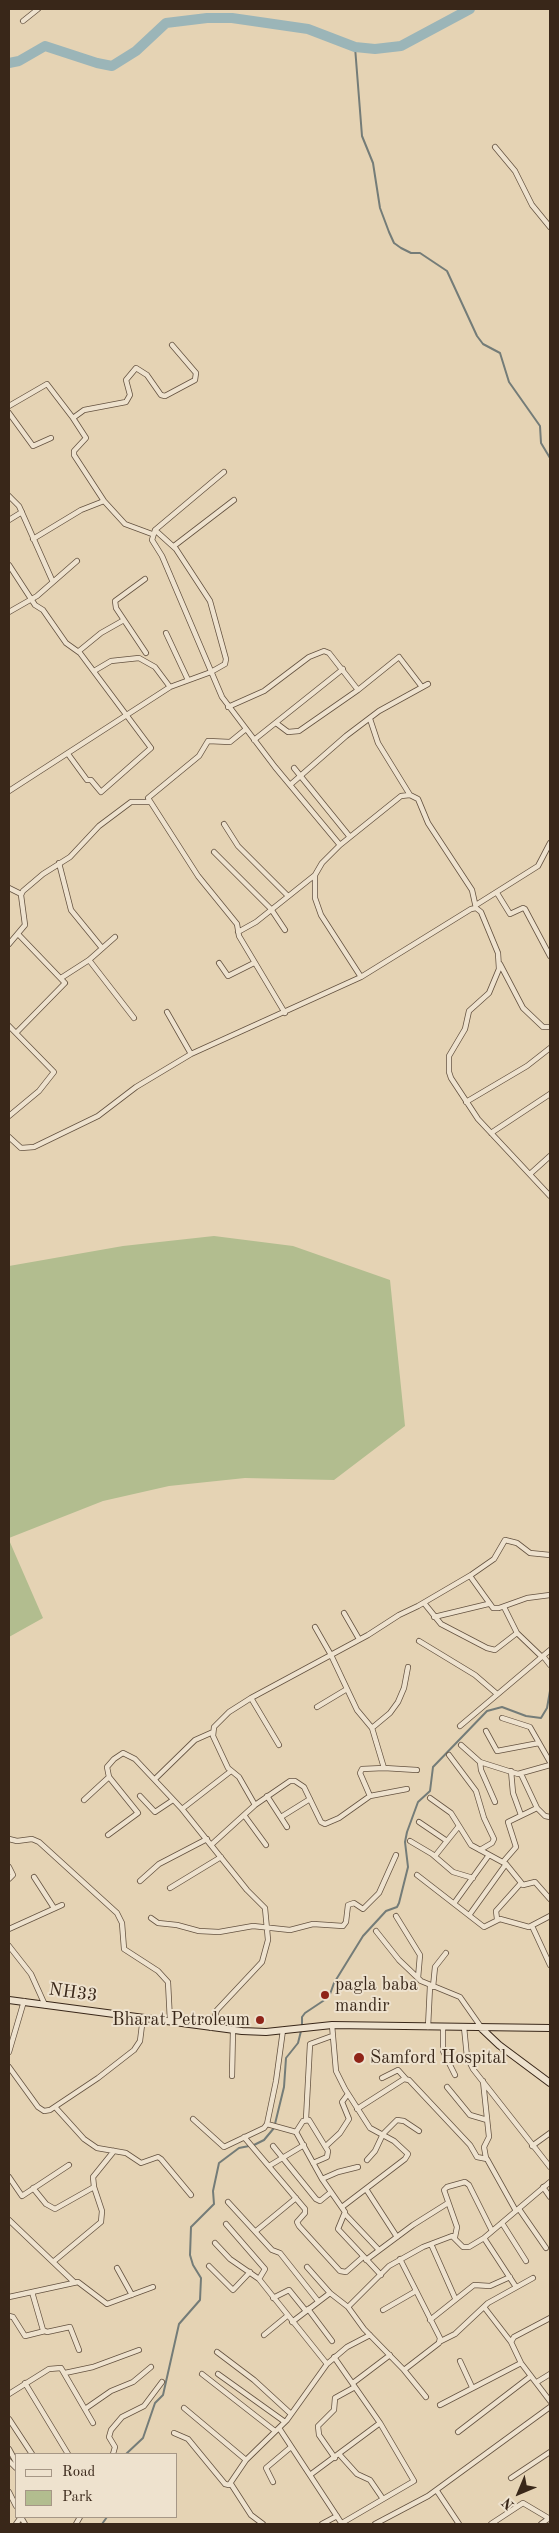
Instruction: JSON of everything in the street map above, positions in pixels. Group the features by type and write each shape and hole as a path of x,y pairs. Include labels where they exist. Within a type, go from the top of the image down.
{"main road":[{"name":"NH33","path":"9,2000 232,2030 283,2030 332,2025 550,2028"},
{"path":"481,2028 550,2082"}],"street":[{"path":"23,21 38,9"},
{"path":"495,147 514,171 532,205 550,227"},
{"path":"73,418 84,410 126,402 130,395 126,380 136,368 150,378 163,396 170,395 193,382 197,378 196,374 172,345"},
{"path":"9,406 47,384 86,438 74,452 74,455 104,501 125,524 153,532 174,546 199,581 213,608 226,661 224,665 211,672 170,687 9,791"},
{"path":"9,413 33,446 51,438"},
{"path":"224,472 153,532 153,543 162,556 211,672 228,707 340,845"},
{"path":"9,496 22,512 52,580"},
{"path":"174,546 234,500"},
{"path":"33,539 81,510 104,501"},
{"path":"9,520 22,512"},
{"path":"9,612 31,600 52,580 77,562"},
{"path":"9,565 31,600 42,609 66,643 79,651 149,745 150,750 102,791 91,780 87,780 68,754"},
{"path":"145,578 115,601 116,608 146,654"},
{"path":"79,651 101,633 124,620"},
{"path":"166,633 188,680"},
{"path":"228,707 264,691 317,653 328,652 358,690"},
{"path":"276,723 288,732 299,731 358,690 399,657 422,687"},
{"path":"94,671 111,661 139,658 155,667 170,687"},
{"path":"254,740 343,669"},
{"path":"290,785 332,746 370,719 428,684"},
{"path":"370,719 378,743 410,795 418,799 426,820 472,890 476,906 481,912 500,964 523,1008 544,1027 550,1028"},
{"path":"246,729 230,742 208,741 199,756 149,796 149,802 193,870 237,924 238,932 254,963 285,1012"},
{"path":"294,768 350,837"},
{"path":"238,932 250,926 287,895 315,875 322,863 340,845 398,798 410,795"},
{"path":"21,894 38,877 75,852 99,826 131,802 149,802"},
{"path":"224,824 238,846 287,895"},
{"path":"9,1137 21,1148 34,1147 98,1116 136,1087 191,1054 361,977 538,866 550,843"},
{"path":"214,852 270,909 285,930"},
{"path":"542,861 550,858"},
{"path":"59,863 71,910 102,948"},
{"path":"315,875 315,898 321,915 361,977"},
{"path":"9,888 21,894"},
{"path":"497,893 510,914 523,908 526,909 550,956"},
{"path":"9,944 26,924 21,894"},
{"path":"16,1033 65,983 18,934"},
{"path":"61,978 89,960 115,937"},
{"path":"89,960 134,1018"},
{"path":"219,963 228,976 254,963"},
{"path":"500,964 493,986 469,1011 465,1029 449,1056 451,1078 466,1102 491,1133 550,1196"},
{"path":"167,1012 191,1054"},
{"path":"9,1026 52,1068 54,1074 39,1091 9,1116"},
{"path":"466,1102 527,1066 550,1048"},
{"path":"491,1133 550,1094"},
{"path":"530,1174 550,1156"},
{"path":"545,1191 550,1187"},
{"path":"154,1779 195,1740 213,1732 218,1723 229,1712 359,1639 399,1614 424,1603 470,1576 494,1558 505,1540 517,1543 530,1553 550,1555"},
{"path":"470,1576 488,1604 496,1609 527,1598 550,1595"},
{"path":"424,1603 434,1617 448,1629 493,1650 517,1632"},
{"path":"434,1617 488,1604"},
{"path":"504,1607 517,1632 550,1665"},
{"path":"344,1613 359,1639"},
{"path":"315,1627 331,1655 357,1710 372,1728 384,1768"},
{"path":"419,1641 466,1670 497,1694"},
{"path":"460,1726 550,1650"},
{"path":"372,1728 398,1702 404,1688 408,1667"},
{"path":"318,1708 347,1689"},
{"path":"251,1698 279,1745"},
{"path":"461,1745 480,1762 522,1774 550,1764 530,1727 502,1718"},
{"path":"486,1731 497,1751 539,1743"},
{"path":"213,1732 218,1750 231,1771 240,1777 255,1805"},
{"path":"108,1835 138,1812 109,1777 108,1766 123,1753 134,1759 182,1809 247,1890 264,1906 268,1940 262,1962 217,2010 211,2028"},
{"path":"449,1755 476,1791 484,1818 494,1839 492,1843 480,1850"},
{"path":"480,1762 481,1770 496,1802"},
{"path":"370,1796 360,1771 363,1768 417,1770"},
{"path":"182,1809 231,1771"},
{"path":"511,1771 513,1793 521,1815"},
{"path":"522,1774 537,1808 545,1816 550,1817"},
{"path":"84,1800 109,1777"},
{"path":"211,1845 255,1805 292,1781 301,1784 321,1822 325,1824 339,1818 370,1796 407,1789"},
{"path":"140,1796 155,1812 173,1800"},
{"path":"268,1796 287,1827"},
{"path":"430,1798 451,1813 468,1842 505,1863 525,1886 535,1882 550,1899"},
{"path":"281,1817 310,1799"},
{"path":"470,1914 516,1847 508,1822 537,1808"},
{"path":"244,1815 266,1845"},
{"path":"419,1822 447,1841"},
{"path":"434,1856 459,1826"},
{"path":"9,1839 17,1841 32,1839 39,1842 117,1913 122,1923 124,1949 158,1971 168,1982 170,2021"},
{"path":"140,1881 159,1864 207,1839"},
{"path":"410,1842 434,1856 453,1872 473,1878"},
{"path":"151,1918 158,1923 176,1925 198,1931 219,1932 253,1926 290,1930 313,1924 343,1926 346,1922 348,1905 354,1904 363,1909 379,1893 396,1855"},
{"path":"455,1902 489,1855"},
{"path":"170,1888 221,1857"},
{"path":"9,1866 13,1875 9,1879"},
{"path":"417,1875 486,1927 497,1919 532,1926 550,1916"},
{"path":"34,1877 54,1908"},
{"path":"497,1919 496,1911 521,1883"},
{"path":"9,1929 62,1905"},
{"path":"396,1916 420,1955 418,1978"},
{"path":"532,1926 550,1965"},
{"path":"376,1931 399,1960 418,1978 431,1986 460,1997 481,2028"},
{"path":"9,1946 31,1974 45,2005"},
{"path":"428,2027 431,1986 435,1967 446,1953"},
{"path":"9,2052 24,2002"},
{"path":"9,2068 38,2107 44,2111 56,2108 134,2050 140,2041 143,2018"},
{"path":"332,2025 336,2071 348,2094 370,2128 383,2134 407,2152 408,2156 342,2207"},
{"path":"443,2027 443,2051 455,2075"},
{"path":"464,2027 467,2057 532,2146 550,2167"},
{"path":"232,2030 232,2076"},
{"path":"269,2125 283,2030"},
{"path":"296,2132 306,2119 310,2044 332,2036"},
{"path":"382,2078 398,2070 470,2145 477,2157 486,2158"},
{"path":"357,2109 406,2079"},
{"path":"483,2081 489,2137 484,2147 486,2158 518,2210 546,2248"},
{"path":"447,2087 470,2115 487,2120"},
{"path":"326,2146 340,2133 349,2119 342,2102 348,2094"},
{"path":"56,2108 91,2144 128,2154 143,2163 160,2158 191,2194"},
{"path":"306,2119 311,2122 326,2146 329,2156 313,2162"},
{"path":"192,2120 224,2147 269,2125 296,2132 322,2179 345,2214 379,2250"},
{"path":"367,2160 375,2152 383,2134 396,2121 400,2120 419,2131"},
{"path":"532,2146 550,2133"},
{"path":"244,2137 306,2211 298,2220 298,2224 340,2271 344,2273 448,2203"},
{"path":"269,2166 304,2145"},
{"path":"273,2146 318,2200 331,2192"},
{"path":"52,2262 101,2222 102,2211 94,2187 96,2172 114,2151"},
{"path":"9,2177 22,2196 69,2165"},
{"path":"322,2179 338,2172 358,2167"},
{"path":"492,2232 467,2182 445,2188 448,2203 457,2227 455,2237 463,2247 484,2238 492,2232 518,2210 543,2187 550,2182"},
{"path":"34,2188 46,2204 56,2209 94,2187"},
{"path":"543,2187 550,2197"},
{"path":"366,2189 397,2237"},
{"path":"256,2231 296,2198"},
{"path":"228,2202 272,2250 280,2253 318,2300"},
{"path":"345,2214 338,2229 381,2275"},
{"path":"9,2220 74,2282"},
{"path":"502,2223 526,2261"},
{"path":"226,2224 265,2269 259,2280"},
{"path":"348,2307 400,2259 448,2237 455,2237"},
{"path":"484,2238 516,2287"},
{"path":"215,2243 230,2259 259,2280 327,2364"},
{"path":"431,2244 455,2298"},
{"path":"400,2259 441,2341"},
{"path":"209,2266 233,2290 250,2272"},
{"path":"307,2267 330,2293 348,2307 370,2335 404,2370 426,2398"},
{"path":"117,2268 132,2296"},
{"path":"430,2320 455,2298 474,2285 490,2286 510,2277"},
{"path":"404,2370 441,2341 455,2334 484,2307 533,2278"},
{"path":"9,2297 81,2282 107,2304 153,2287"},
{"path":"274,2298 289,2290 332,2340"},
{"path":"32,2292 45,2332"},
{"path":"383,2310 416,2292"},
{"path":"292,2322 318,2300 330,2293"},
{"path":"484,2307 511,2342 521,2363 550,2402"},
{"path":"9,2316 14,2317 25,2336 70,2327 80,2350"},
{"path":"264,2335 287,2316"},
{"path":"511,2342 514,2337 550,2318"},
{"path":"231,2484 246,2460 285,2422 327,2364 347,2347 370,2335"},
{"path":"65,2374 93,2368 139,2350"},
{"path":"217,2352 254,2380 291,2414"},
{"path":"335,2458 317,2432 318,2426 334,2410 335,2398 390,2355"},
{"path":"202,2374 277,2430 291,2447 342,2524 414,2481 380,2423 334,2357"},
{"path":"460,2361 472,2387"},
{"path":"440,2405 521,2363"},
{"path":"9,2394 55,2367 61,2368 93,2423"},
{"path":"85,2409 111,2391 133,2382 151,2367"},
{"path":"218,2374 285,2422"},
{"path":"536,2382 550,2374"},
{"path":"458,2432 531,2376"},
{"path":"113,2453 115,2447 108,2434 122,2417 144,2406 162,2382"},
{"path":"25,2383 67,2453"},
{"path":"375,2524 437,2491 550,2407"},
{"path":"184,2408 246,2460"},
{"path":"9,2419 31,2453"},
{"path":"310,2476 380,2423"},
{"path":"174,2433 188,2439 225,2484 231,2484"},
{"path":"273,2482 266,2468 291,2447"},
{"path":"9,2449 15,2460"},
{"path":"511,2478 550,2452"},
{"path":"339,2454 356,2474 370,2480 383,2499"},
{"path":"231,2484 251,2515 263,2524"},
{"path":"437,2491 459,2524"},
{"path":"9,2492 15,2504"},
{"path":"491,2524 523,2504 549,2519 541,2524"},
{"path":"322,2524 337,2516"}],"green space":[{"path":"214,1236 293,1246 390,1280 405,1426 334,1480 245,1478 169,1486 103,1501 9,1538 9,1266 123,1246"},
{"path":"9,1540 43,1618 9,1637"}],"waterway":[{"path":"9,63 19,61 45,46 112,66 136,51 166,23 207,18 232,18 308,29 355,47 375,49 401,46 470,9"},
{"path":"355,47 362,136 373,163 380,208 394,243 411,253 420,253 447,271 477,336 483,344 500,353 509,382 540,426 541,443 550,458"},
{"path":"302,2026 302,2017 305,2013 329,1997 334,1983 363,1936 386,1911 397,1907 408,1867 405,1842 407,1832 418,1802 430,1791 433,1767 487,1711 502,1707 526,1716 541,1718 547,1708 550,1691"},
{"path":"127,2453 143,2438 155,2403 163,2395 179,2324 200,2300 201,2278 193,2265 190,2255 191,2227 214,2204 213,2191 219,2163 239,2148 254,2145 264,2140 274,2128 284,2087 286,2058 298,2043 301,2031"},
{"path":"102,2524 106,2518"}],"place":[{"name":"pagla baba mandir","path":"325,1995"},
{"name":"Bharat Petroleum","path":"260,2020"},
{"name":"Samford Hospital","path":"359,2058"}]}
